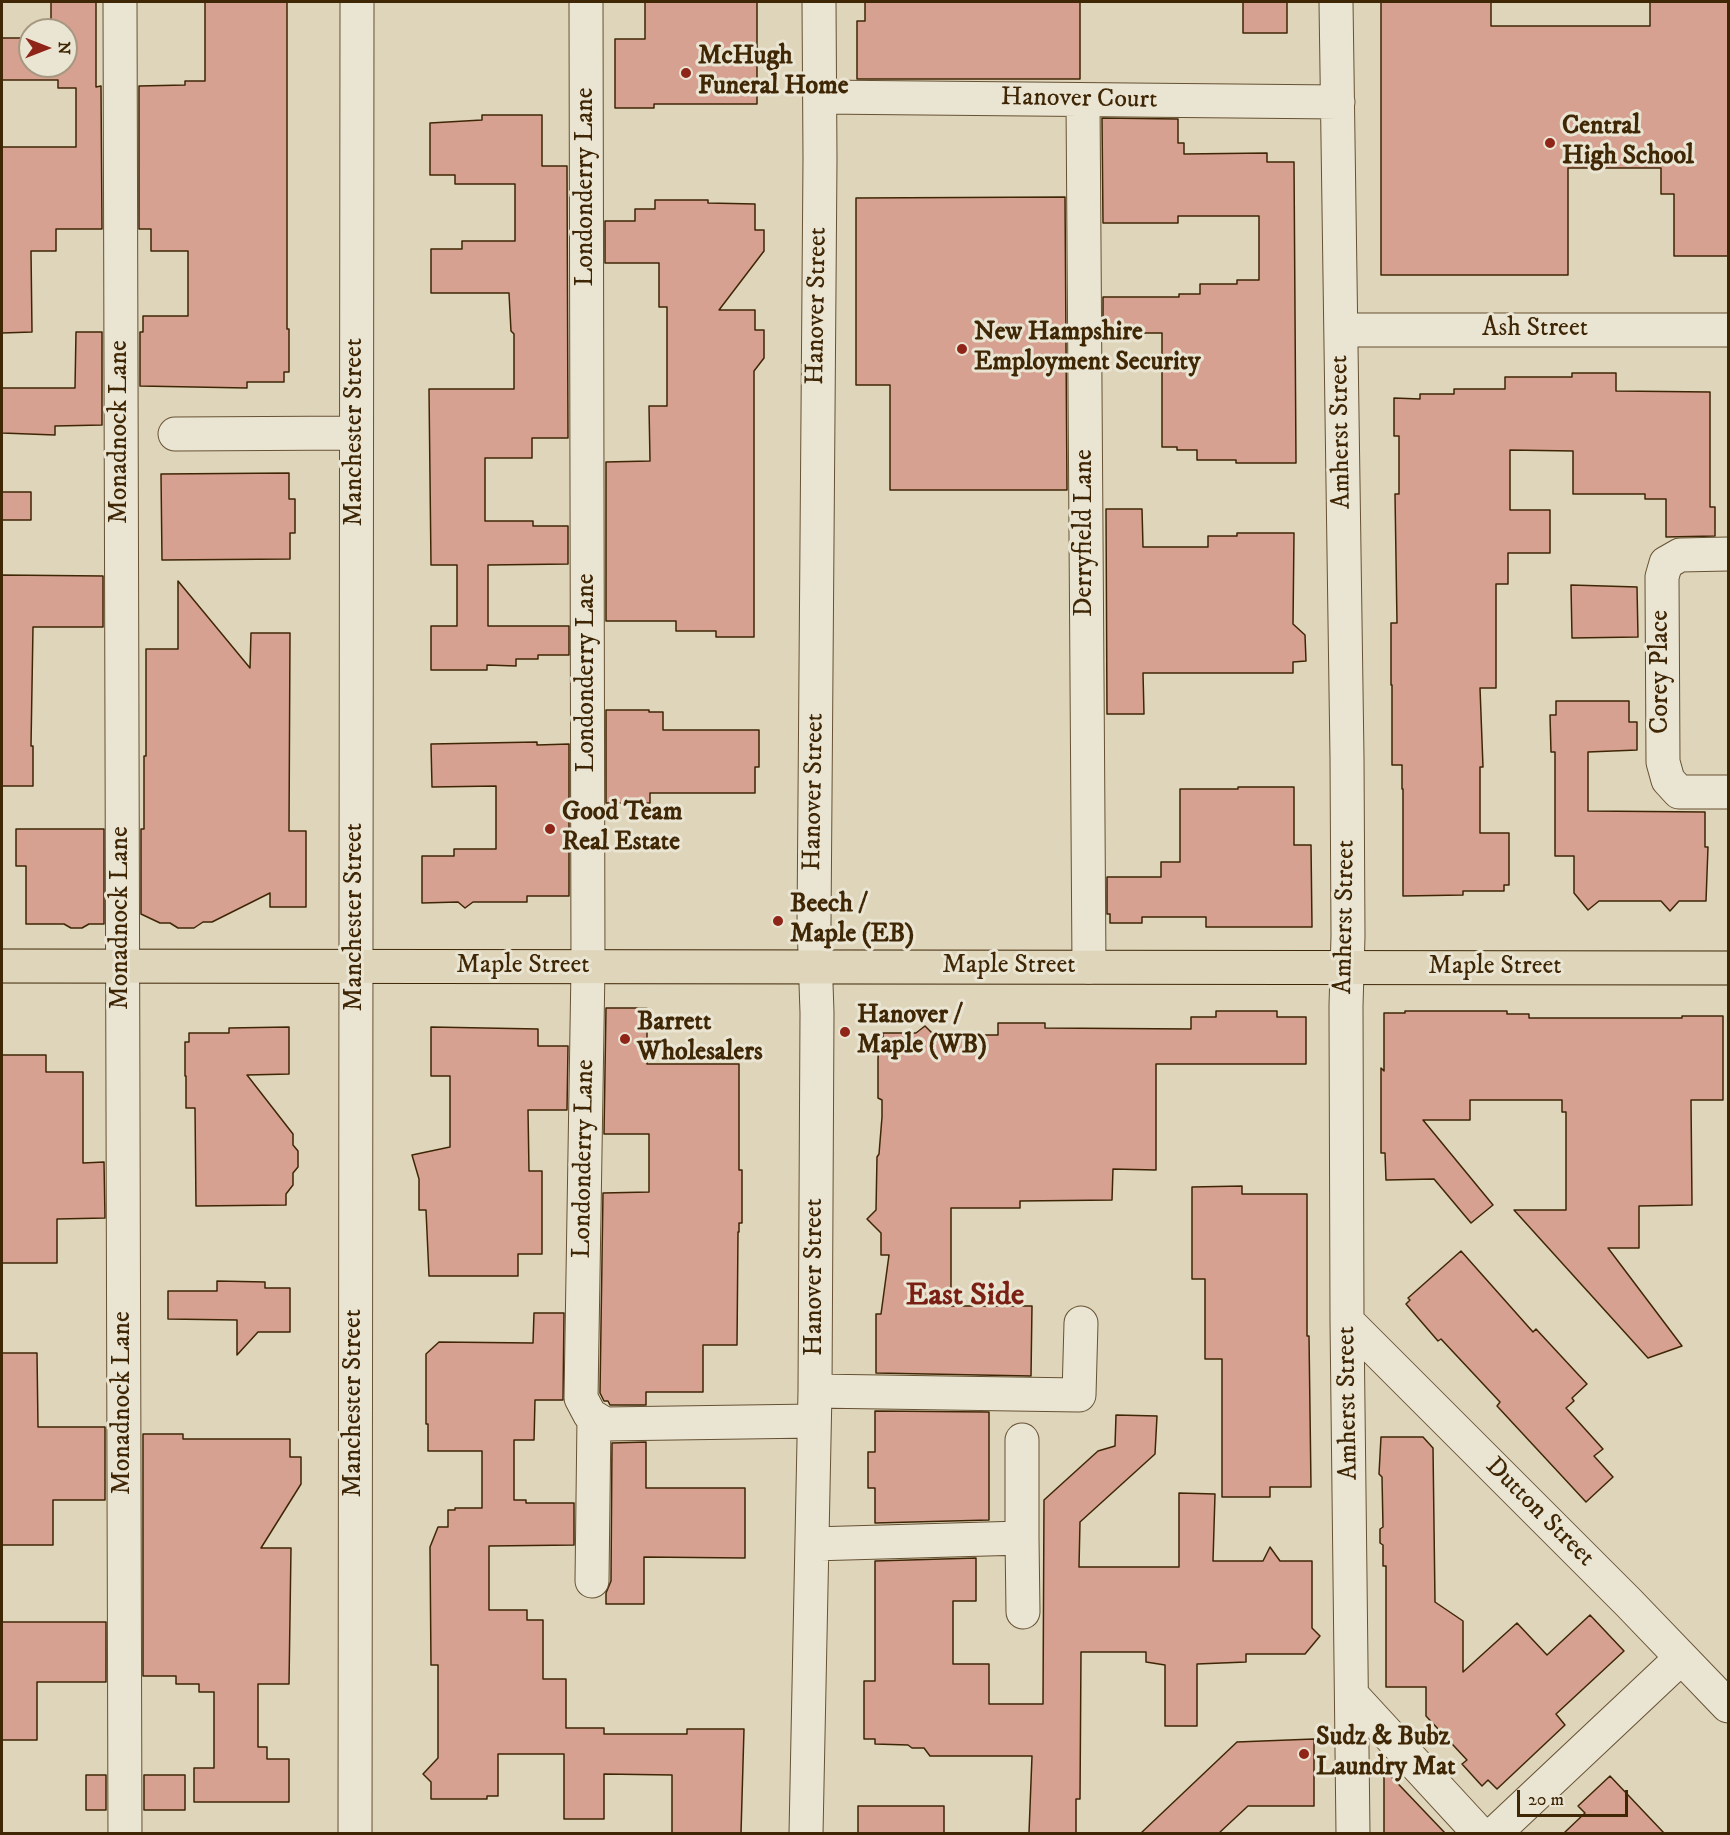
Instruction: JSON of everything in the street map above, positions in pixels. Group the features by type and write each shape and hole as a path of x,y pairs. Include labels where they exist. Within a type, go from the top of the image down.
{"main road":[{"name":"Maple Street","path":"2,966 1728,968"}],"street":[{"name":"Monadnock Lane","path":"120,2 126,1833"},
{"name":"Manchester Street","path":"355,1833 357,2"},
{"name":"Londonderry Lane","path":"586,2 588,967 581,1398 592,1416 592,1581"},
{"name":"Hanover Street","path":"806,1833 815,1406 817,1025 814,913 819,2"},
{"name":"Amherst Street","path":"1336,2 1347,757 1347,1321 1353,1833"},
{"name":"Hanover Court","path":"820,97 1338,102"},
{"name":"Derryfield Lane","path":"1083,99 1089,967"},
{"name":"Ash Street","path":"1341,330 1728,330"},
{"path":"175,434 356,433"},
{"name":"Corey Place","path":"1728,554 1680,555 1666,563 1662,577 1663,762 1668,780 1679,792 1728,792"},
{"name":"Dutton Street","path":"1347,1321 1728,1706"},
{"path":"592,1416 605,1424 815,1406 1079,1395 1082,1323"},
{"path":"1022,1440 1023,1612"},
{"path":"812,1544 1022,1538"},
{"path":"1494,1833 1681,1658"},
{"path":"1352,1695 1480,1833"}],"building":[{"path":"51,2 96,2 96,87 101,86 102,229 56,229 56,251 31,251 32,332 2,333 2,147 76,147 76,88 58,88 58,80 2,80 2,38 18,38 18,78 78,78 78,18 51,18"},
{"path":"205,2 287,2 289,372 284,372 284,382 247,382 247,388 140,386 140,332 143,332 143,316 188,316 188,251 151,251 151,229 139,229 139,86 185,85 185,81 205,81"},
{"name":"McHugh Funeral Home","path":"645,2 757,2 757,104 654,104 654,108 615,108 615,39 645,39"},
{"path":"865,2 1080,2 1080,79 857,79 857,21 865,21"},
{"path":"1243,2 1287,2 1287,33 1243,33"},
{"name":"Central High School","path":"1381,2 1491,2 1491,26 1650,26 1650,2 1728,2 1728,256 1674,256 1674,194 1661,194 1661,168 1568,168 1568,275 1381,275"},
{"path":"482,115 542,115 542,166 567,166 568,438 532,438 532,458 485,458 485,521 533,521 533,526 568,526 568,564 488,565 488,626 569,626 569,655 538,655 538,659 516,659 516,666 487,665 487,670 431,670 431,626 457,626 457,565 431,565 429,389 514,389 514,334 511,331 509,293 431,293 431,249 462,249 462,241 515,241 515,184 455,184 455,175 430,175 430,123 482,120"},
{"path":"1102,118 1178,119 1178,143 1184,143 1184,154 1267,153 1267,162 1294,162 1296,463 1236,463 1236,460 1197,460 1197,450 1162,447 1162,333 1103,333 1103,297 1179,297 1179,294 1200,294 1200,284 1237,284 1237,280 1259,280 1259,216 1178,216 1178,223 1103,223"},
{"name":"New Hampshire Employment Security","path":"1065,197 1067,490 890,490 890,385 856,385 856,198"},
{"path":"655,200 708,200 708,203 755,204 755,230 764,230 764,251 719,310 755,310 755,330 764,330 764,358 754,371 754,637 716,637 716,631 676,631 676,621 606,621 606,462 650,461 649,406 667,406 667,307 659,307 659,263 605,263 605,221 635,221 635,209 655,209"},
{"path":"76,332 102,332 102,425 55,426 55,435 2,433 2,388 75,388"},
{"path":"1572,373 1616,373 1616,391 1710,392 1710,507 1715,507 1715,536 1666,537 1666,499 1645,499 1645,494 1573,494 1573,451 1510,450 1510,510 1550,510 1550,553 1508,553 1508,584 1496,584 1496,688 1480,688 1483,767 1480,767 1480,833 1509,833 1509,885 1504,885 1504,891 1463,891 1463,895 1403,896 1402,765 1392,765 1391,623 1397,623 1395,494 1399,494 1399,436 1394,436 1394,398 1420,399 1420,394 1454,394 1454,389 1505,389 1505,377 1572,377"},
{"path":"289,473 289,499 295,499 295,533 290,533 290,559 162,560 161,474"},
{"path":"2,492 31,492 31,520 2,520"},
{"path":"1106,509 1142,509 1143,547 1208,547 1208,536 1237,536 1237,533 1294,533 1293,624 1305,635 1306,661 1293,662 1293,673 1143,673 1144,714 1107,714"},
{"path":"2,575 103,576 103,627 33,627 31,746 33,746 33,786 2,786"},
{"path":"178,581 250,668 251,633 290,633 289,831 306,831 306,907 270,907 270,893 212,922 203,922 194,928 178,928 170,923 160,923 141,914 141,829 144,829 144,756 146,756 146,649 178,649"},
{"path":"1571,585 1637,587 1638,637 1572,638"},
{"path":"1556,701 1629,701 1629,722 1637,722 1637,750 1588,752 1588,811 1705,812 1705,847 1708,847 1706,901 1679,901 1670,911 1661,901 1599,901 1588,910 1574,893 1574,856 1555,856 1555,752 1551,752 1550,715 1556,715"},
{"path":"606,710 663,712 663,730 759,730 759,767 755,767 755,793 650,793 650,803 606,803"},
{"path":"537,742 537,745 569,744 569,896 527,896 527,902 473,902 465,908 458,902 422,903 422,856 454,856 454,849 496,849 496,786 432,787 431,744"},
{"path":"1238,787 1294,787 1294,845 1311,845 1312,927 1206,927 1206,917 1142,917 1142,923 1110,923 1110,914 1107,914 1107,877 1161,877 1161,862 1180,862 1180,789 1238,789"},
{"path":"16,829 104,829 104,924 89,924 82,928 71,928 64,924 26,924 26,866 16,866"},
{"path":"606,1008 647,1008 647,1064 739,1064 739,1170 742,1170 742,1223 739,1223 738,1232 737,1345 703,1345 703,1392 646,1392 646,1405 610,1405 608,1401 604,1401 600,1393 603,1193 649,1192 649,1134 604,1134"},
{"path":"1216,1011 1277,1011 1277,1017 1306,1017 1306,1064 1156,1064 1156,1170 1113,1169 1112,1200 1020,1201 1020,1208 951,1208 951,1306 1032,1306 1031,1376 876,1373 876,1314 881,1314 889,1255 881,1255 881,1233 867,1219 876,1210 877,1157 882,1117 882,1100 878,1098 878,1059 879,1043 883,1041 883,1033 916,1033 925,1026 932,1033 942,1033 942,1035 998,1035 998,1023 1045,1023 1045,1028 1191,1029 1191,1017 1216,1017"},
{"path":"1405,1011 1507,1011 1507,1014 1529,1014 1529,1018 1723,1016 1723,1100 1691,1100 1692,1205 1639,1206 1639,1248 1608,1248 1682,1346 1648,1358 1514,1210 1566,1210 1566,1112 1562,1112 1562,1100 1470,1100 1470,1120 1423,1120 1493,1205 1471,1223 1434,1179 1386,1180 1385,1153 1381,1153 1381,1068 1384,1071 1384,1013 1405,1013"},
{"path":"289,1027 289,1074 247,1075 293,1134 293,1145 298,1151 298,1167 293,1173 293,1185 286,1194 286,1205 196,1206 195,1108 186,1108 185,1042 189,1042 189,1033 229,1033 229,1028"},
{"path":"431,1027 538,1029 538,1046 568,1046 567,1110 528,1110 529,1171 542,1171 542,1254 518,1254 518,1276 429,1276 426,1210 419,1210 419,1179 412,1155 450,1147 450,1076 431,1076"},
{"path":"2,1055 46,1055 46,1072 83,1072 83,1163 104,1162 105,1218 57,1219 57,1263 2,1263"},
{"path":"1242,1186 1242,1194 1307,1194 1307,1336 1309,1336 1311,1487 1270,1487 1270,1497 1222,1497 1222,1359 1205,1359 1205,1279 1192,1279 1192,1187"},
{"path":"1461,1251 1533,1332 1536,1329 1587,1384 1572,1398 1574,1401 1566,1408 1603,1449 1594,1456 1613,1477 1586,1502 1497,1406 1500,1402 1441,1339 1438,1341 1406,1304 1410,1300 1408,1298"},
{"path":"217,1281 265,1282 265,1288 290,1288 290,1332 258,1332 237,1355 237,1320 168,1319 168,1291 217,1291"},
{"path":"534,1313 564,1313 563,1400 535,1400 534,1440 514,1440 514,1500 526,1500 526,1503 574,1503 574,1545 489,1546 489,1610 527,1610 527,1620 543,1620 543,1679 566,1679 566,1728 604,1728 604,1734 687,1734 687,1729 744,1729 741,1833 672,1833 672,1775 604,1774 604,1819 564,1819 564,1754 498,1754 498,1796 487,1796 487,1799 431,1799 431,1782 423,1774 438,1758 438,1665 431,1665 430,1547 438,1527 448,1527 448,1510 482,1508 482,1451 428,1451 426,1354 439,1342 533,1343"},
{"path":"2,1353 37,1353 38,1427 105,1427 105,1500 53,1500 53,1545 2,1545"},
{"path":"875,1411 989,1412 989,1520 875,1523 875,1488 868,1488 868,1452 875,1452"},
{"path":"1116,1415 1157,1416 1155,1454 1080,1522 1079,1567 1179,1567 1179,1493 1215,1494 1213,1561 1263,1561 1270,1547 1280,1561 1312,1561 1312,1628 1320,1636 1305,1654 1246,1654 1246,1662 1197,1664 1197,1726 1165,1726 1165,1665 1146,1662 1146,1652 1081,1652 1080,1799 1076,1799 1076,1833 1029,1833 1032,1756 930,1756 924,1748 875,1744 875,1739 864,1739 864,1681 875,1681 875,1561 976,1558 976,1601 953,1601 953,1664 989,1664 989,1704 1043,1704 1044,1500 1098,1451 1115,1446"},
{"path":"143,1434 183,1434 183,1439 290,1439 290,1457 301,1457 301,1484 261,1548 291,1548 289,1684 258,1684 258,1747 267,1747 267,1759 289,1759 289,1802 194,1802 194,1768 214,1768 214,1692 199,1692 199,1684 176,1684 176,1676 143,1676"},
{"path":"1381,1437 1423,1437 1433,1448 1435,1602 1463,1621 1463,1672 1517,1623 1547,1655 1590,1615 1624,1651 1556,1714 1565,1725 1497,1789 1488,1780 1482,1786 1462,1764 1467,1760 1426,1716 1426,1687 1386,1687 1386,1566 1383,1566 1383,1545 1380,1543 1380,1529 1383,1527 1382,1477 1379,1474"},
{"path":"646,1442 646,1488 745,1488 745,1558 644,1557 644,1604 606,1604 606,1593 611,1581 612,1443"},
{"path":"2,1622 106,1622 106,1682 37,1682 37,1740 2,1740"},
{"path":"1314,1739 1314,1806 1248,1806 1219,1833 1141,1833 1237,1742"},
{"path":"1384,1769 1445,1833 1384,1833"},
{"path":"86,1775 106,1775 106,1810 86,1810"},
{"path":"144,1775 185,1775 185,1810 144,1810"},
{"path":"1610,1776 1664,1833 1564,1833 1585,1813 1578,1806"},
{"path":"858,1806 944,1806 944,1833 858,1833"}],"place":[{"name":"McHugh Funeral Home","path":"686,73"},
{"name":"Central High School","path":"1550,143"},
{"name":"New Hampshire Employment Security","path":"962,349"},
{"name":"Good Team Real Estate","path":"550,829"},
{"name":"Beech / Maple (EB)","path":"778,921"},
{"name":"Hanover / Maple (WB)","path":"845,1032"},
{"name":"Barrett Wholesalers","path":"625,1039"},
{"name":"Sudz & Bubz Laundry Mat","path":"1304,1754"}],"district":[{"name":"East Side","path":"965,1297"}]}
